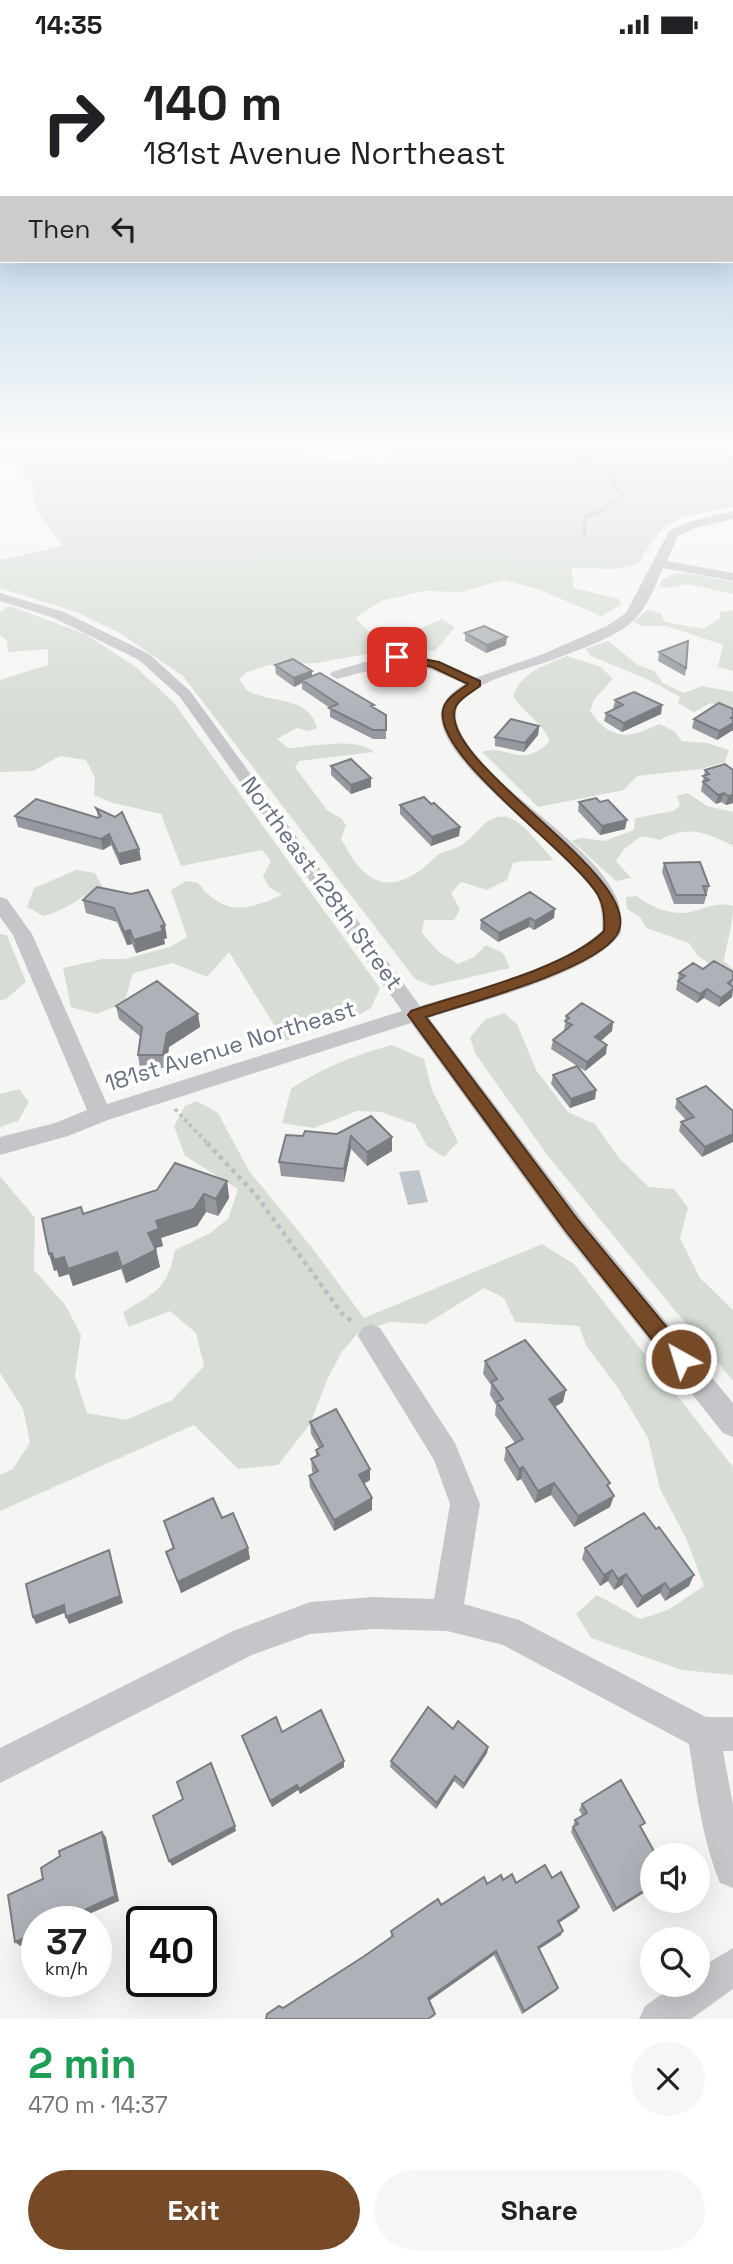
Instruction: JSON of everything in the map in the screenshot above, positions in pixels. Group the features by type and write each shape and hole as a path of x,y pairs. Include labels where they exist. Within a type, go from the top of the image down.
{"street":[{"path":"337,675 380,660 414,658 435,664 476,684 611,629 631,616 673,534 679,531"},
{"path":"659,563 733,577"},
{"name":"Northeast 128th Street","path":"0,597 60,615 144,657 185,694 416,1015 572,1225 733,1424"},
{"name":"181st Avenue Northeast","path":"0,1146 60,1130 100,1114 416,1015 567,964 598,946 611,933 612,916 606,896 588,873 478,768 453,734 448,720 449,708 456,698 476,684"},
{"path":"0,903 22,934 100,1114"},
{"path":"371,1336 445,1453 465,1503 447,1615"},
{"path":"0,1766 244,1642 310,1619 373,1613 447,1615 508,1631 718,1734 715,1803 733,1870"},
{"path":"658,2019 733,1967"}],"path":[{"path":"162,1095 256,1195 344,1315 371,1336"}],"shaded area":[{"path":"52,531 661,531 639,563 616,569 571,568 574,588 619,599 621,605 601,616 538,589 503,580 461,592 423,591 381,601 356,618 367,630 385,635 405,633 442,619 455,627 435,651 404,647 317,663 269,665 247,672 239,679 250,692 298,705 312,717 317,728 309,731 297,728 277,739 288,748 345,743 366,747 374,752 299,761 295,767 327,810 342,819 346,825 341,838 361,869 378,881 400,881 413,875 438,855 460,846 494,818 507,817 532,835 554,860 513,863 507,880 487,890 461,882 451,893 460,909 454,920 424,920 422,933 440,953 458,964 474,957 486,945 503,953 510,968 432,986 415,979 183,676 120,633 76,612 0,588 0,560 63,546"},
{"path":"684,573 733,582 733,594 688,584 667,588 661,586 661,580 673,574"},
{"path":"10,606 85,634 136,667 174,703 380,988 371,1008 346,1022 284,1041 229,952 207,977 173,963 133,973 124,1003 97,1014 71,1007 63,968 103,959 125,959 170,947 187,937 171,890 186,881 198,883 208,894 227,906 257,905 282,895 269,887 263,876 271,861 262,850 181,866 161,814 113,803 94,795 95,778 86,760 60,756 33,771 0,772 0,680 48,665 48,649 8,652 7,641 0,635 0,612"},
{"path":"647,610 661,613 665,622 704,629 720,618 720,612 733,610 733,671 718,667 723,645 667,626 642,626 633,622"},
{"path":"608,641 638,665 654,671 663,683 684,693 702,686 733,692 733,710 711,703 694,712 678,703 680,697 649,680 591,656 585,649"},
{"path":"567,656 601,667 613,679 594,700 590,711 605,728 621,734 630,734 659,724 674,731 682,741 707,743 729,750 725,762 701,769 637,776 624,790 538,807 482,752 492,750 531,754 550,741 543,729 513,697 528,675"},
{"path":"688,793 707,806 733,812 733,846 697,832 670,835 660,840 642,836 624,849 616,861 631,878 616,881 572,841 581,838 604,841 634,830 635,818 673,811 680,806 677,796"},
{"path":"76,870 95,873 103,888 44,916 27,907 34,888"},
{"path":"637,896 656,908 679,913 718,905 733,906 724,961 733,969 733,980 698,956 689,943 646,928 640,917 627,909 626,897"},
{"path":"0,934 7,935 26,982 6,999 0,1000"},
{"path":"504,1013 517,1024 536,1070 568,1112 595,1124 619,1158 649,1187 674,1189 688,1208 680,1238 700,1278 733,1310 733,1381 548,1156 475,1053 470,1037 486,1019"},
{"path":"392,1045 424,1059 432,1090 458,1142 444,1157 427,1146 415,1124 381,1112 357,1111 314,1128 282,1123 291,1089 340,1063"},
{"path":"19,1089 29,1102 18,1121 0,1127 0,1094"},
{"path":"197,1101 218,1113 249,1171 313,1249 364,1318 542,1244 574,1264 733,1467 733,1675 682,1670 591,1638 576,1614 597,1595 640,1619 668,1610 704,1586 686,1538 660,1489 648,1438 618,1388 586,1345 579,1326 515,1322 504,1298 484,1288 426,1324 389,1322 356,1335 341,1353 327,1380 310,1424 278,1465 238,1469 194,1425 0,1511 0,1475 13,1469 30,1442 23,1409 0,1373 0,1176 35,1218 34,1270 66,1306 81,1335 75,1376 87,1413 126,1420 172,1400 204,1366 196,1333 170,1311 129,1327 123,1312 152,1294 164,1281 175,1250 210,1233 228,1219 238,1189 185,1156 174,1126 185,1106"},
{"path":"419,1170 428,1202 408,1205 399,1172"}],"building":[{"path":"484,626 507,637 487,645 465,633"},
{"path":"688,641 686,668 659,652"},
{"path":"293,659 312,671 294,678 275,665"},
{"path":"320,673 386,715 386,730 373,730 329,708 338,704 302,680"},
{"path":"634,692 662,705 624,723 606,713 623,705 615,700"},
{"path":"719,703 733,709 733,723 719,731 694,719"},
{"path":"511,719 539,726 525,743 495,737"},
{"path":"351,759 371,778 351,785 331,766"},
{"path":"725,764 733,770 733,795 728,796 724,793 718,795 703,782 709,780 703,776 709,774 705,770"},
{"path":"424,797 460,827 432,837 400,805"},
{"path":"596,798 600,802 608,800 627,820 602,826 579,802"},
{"path":"36,799 98,818 101,816 96,808 115,817 122,812 139,849 118,854 109,834 101,839 15,816"},
{"path":"700,862 709,886 703,886 706,895 676,895 664,863"},
{"path":"97,887 131,894 148,890 165,925 161,926 163,931 134,940 130,930 124,932 114,908 83,900"},
{"path":"530,892 555,909 535,921 530,918 499,933 481,920"},
{"path":"714,961 733,972 733,979 728,983 733,989 721,998 707,989 700,994 678,981 685,976 679,973 693,963 703,969"},
{"path":"157,981 198,1014 167,1033 163,1055 138,1055 142,1027 116,1006"},
{"path":"582,1003 613,1022 595,1037 607,1045 587,1062 553,1040 572,1025 565,1021 569,1018 566,1016"},
{"path":"577,1066 596,1090 571,1099 553,1075"},
{"path":"706,1086 733,1111 733,1134 705,1147 681,1122 694,1117 677,1099"},
{"path":"371,1116 392,1137 367,1152 351,1136 344,1169 279,1162 286,1135 303,1136 305,1131 337,1134"},
{"path":"175,1163 227,1181 216,1199 204,1194 194,1209 156,1221 159,1229 148,1233 156,1250 122,1267 117,1252 68,1269 64,1257 54,1260 52,1253 49,1254 42,1219 81,1207 83,1214 157,1190"},
{"path":"525,1340 566,1390 549,1399 610,1483 607,1485 614,1496 578,1516 554,1483 538,1491 523,1467 519,1469 506,1448 523,1439 497,1402 503,1399 491,1382 497,1379 485,1361"},
{"path":"336,1409 370,1469 359,1475 372,1498 334,1520 309,1476 318,1471 311,1459 319,1455 316,1450 323,1446 310,1422"},
{"path":"213,1498 222,1518 233,1513 248,1548 178,1582 166,1552 174,1548 164,1521"},
{"path":"644,1513 656,1529 659,1527 694,1575 670,1590 665,1583 642,1597 626,1574 618,1579 612,1570 604,1575 585,1548"},
{"path":"109,1550 120,1596 66,1617 64,1605 33,1617 26,1584"},
{"path":"428,1707 453,1729 458,1721 488,1747 464,1784 455,1776 437,1803 391,1761"},
{"path":"321,1710 344,1761 299,1789 297,1785 270,1801 242,1736 276,1717 282,1732"},
{"path":"211,1763 235,1826 169,1861 153,1816 183,1799 177,1782"},
{"path":"621,1780 645,1823 640,1826 649,1843 640,1843 640,1893 616,1908 573,1827 578,1824 575,1820 587,1813 582,1804"},
{"path":"102,1832 115,1896 93,1906 21,1906 21,1939 15,1942 8,1895 43,1879 41,1868 60,1856 59,1851"},
{"path":"545,1865 552,1878 561,1872 579,1907 558,1921 563,1931 538,1947 558,1988 524,2011 496,1951 428,1998 435,2014 428,2019 266,2019 267,2014 279,2006 283,2008 363,1957 393,1936 391,1931 438,1899 441,1905 484,1877 487,1884 501,1875 503,1880 512,1874 516,1883"}],"waterway":[{"path":"584,531 584,537"}],"route":[{"path":"397,657 435,664 476,684 456,698 449,708 448,720 453,734 478,768 588,873 606,896 612,916 611,933 598,946 567,964 416,1015 572,1225 681,1359"}]}
